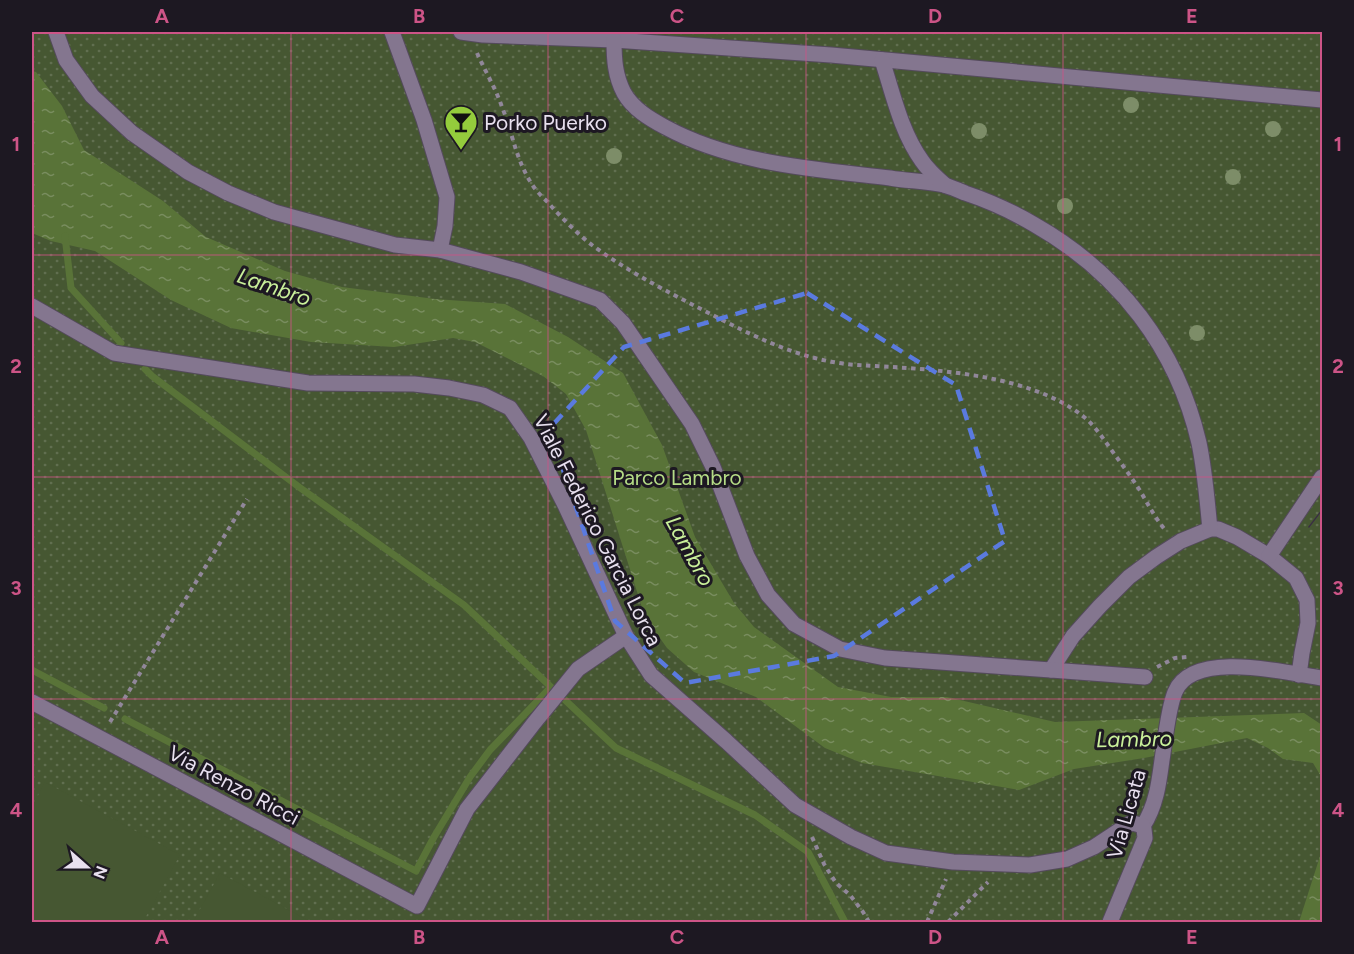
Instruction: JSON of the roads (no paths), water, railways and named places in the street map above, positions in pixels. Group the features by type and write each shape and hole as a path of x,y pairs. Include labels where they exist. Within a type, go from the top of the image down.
{"street":[{"path":"56,32 66,60 92,96 132,133 188,172 228,193 274,212 395,245 440,250 521,272 600,300 623,323 692,424 713,466 752,566 768,595 794,624 840,649 885,658 1145,677"},
{"path":"392,32 424,120 447,197 445,226 440,250"},
{"path":"465,32 483,35 614,40 882,60 1323,100"},
{"path":"614,40 616,73 631,103 648,117 689,139 758,160 811,169 945,185 1004,208 1044,229 1094,265 1135,309 1156,339 1172,368 1188,407 1200,446 1210,529"},
{"path":"882,60 901,120 912,145 926,166 945,185"},
{"name":"Viale Federico Garcia Lorca","path":"32,308 114,353 308,383 414,384 449,388 483,395 510,408 531,438 627,636 651,675 795,805 850,837 886,853 953,862 1030,865 1066,859 1094,847 1129,824 1143,826"},
{"path":"1269,556 1323,477"},
{"path":"1051,670 1073,636 1138,570 1181,541 1210,529 1218,529 1269,556 1296,578 1307,600 1308,623 1299,675"},
{"name":"Via Renzo Ricci","path":"32,702 417,906 467,809 578,669 627,636"},
{"name":"Via Licata","path":"1110,922 1145,838 1143,826 1156,796 1174,692 1179,685 1192,674 1212,667 1245,667 1323,678"}],"water":[{"name":"Lambro","path":"32,71 36,72 62,106 84,150 163,201 206,237 285,271 342,287 435,299 505,304 568,337 623,373 662,445 695,537 734,603 754,627 838,687 891,697 947,697 1055,722 1304,713 1322,725 1322,778 1313,763 1283,759 1268,748 1247,738 1074,769 1019,790 862,763 825,748 756,697 694,672 667,648 645,617 586,430 566,394 543,376 475,342 453,338 394,347 311,342 231,328 171,300 95,251 51,241 32,233"},
{"path":"1322,850 1322,922 1299,922"}],"waterway":[{"path":"65,236 71,288 121,343"},
{"path":"125,719 416,871 470,777 490,750 551,687 464,605 299,487 145,369"},
{"path":"32,670 104,708"},
{"path":"565,700 616,748 755,815 808,852 845,922"}],"place":[{"name":"Porko Puerko","path":"461,151"}],"park label":[{"name":"Parco Lambro","path":"677,477"}]}
